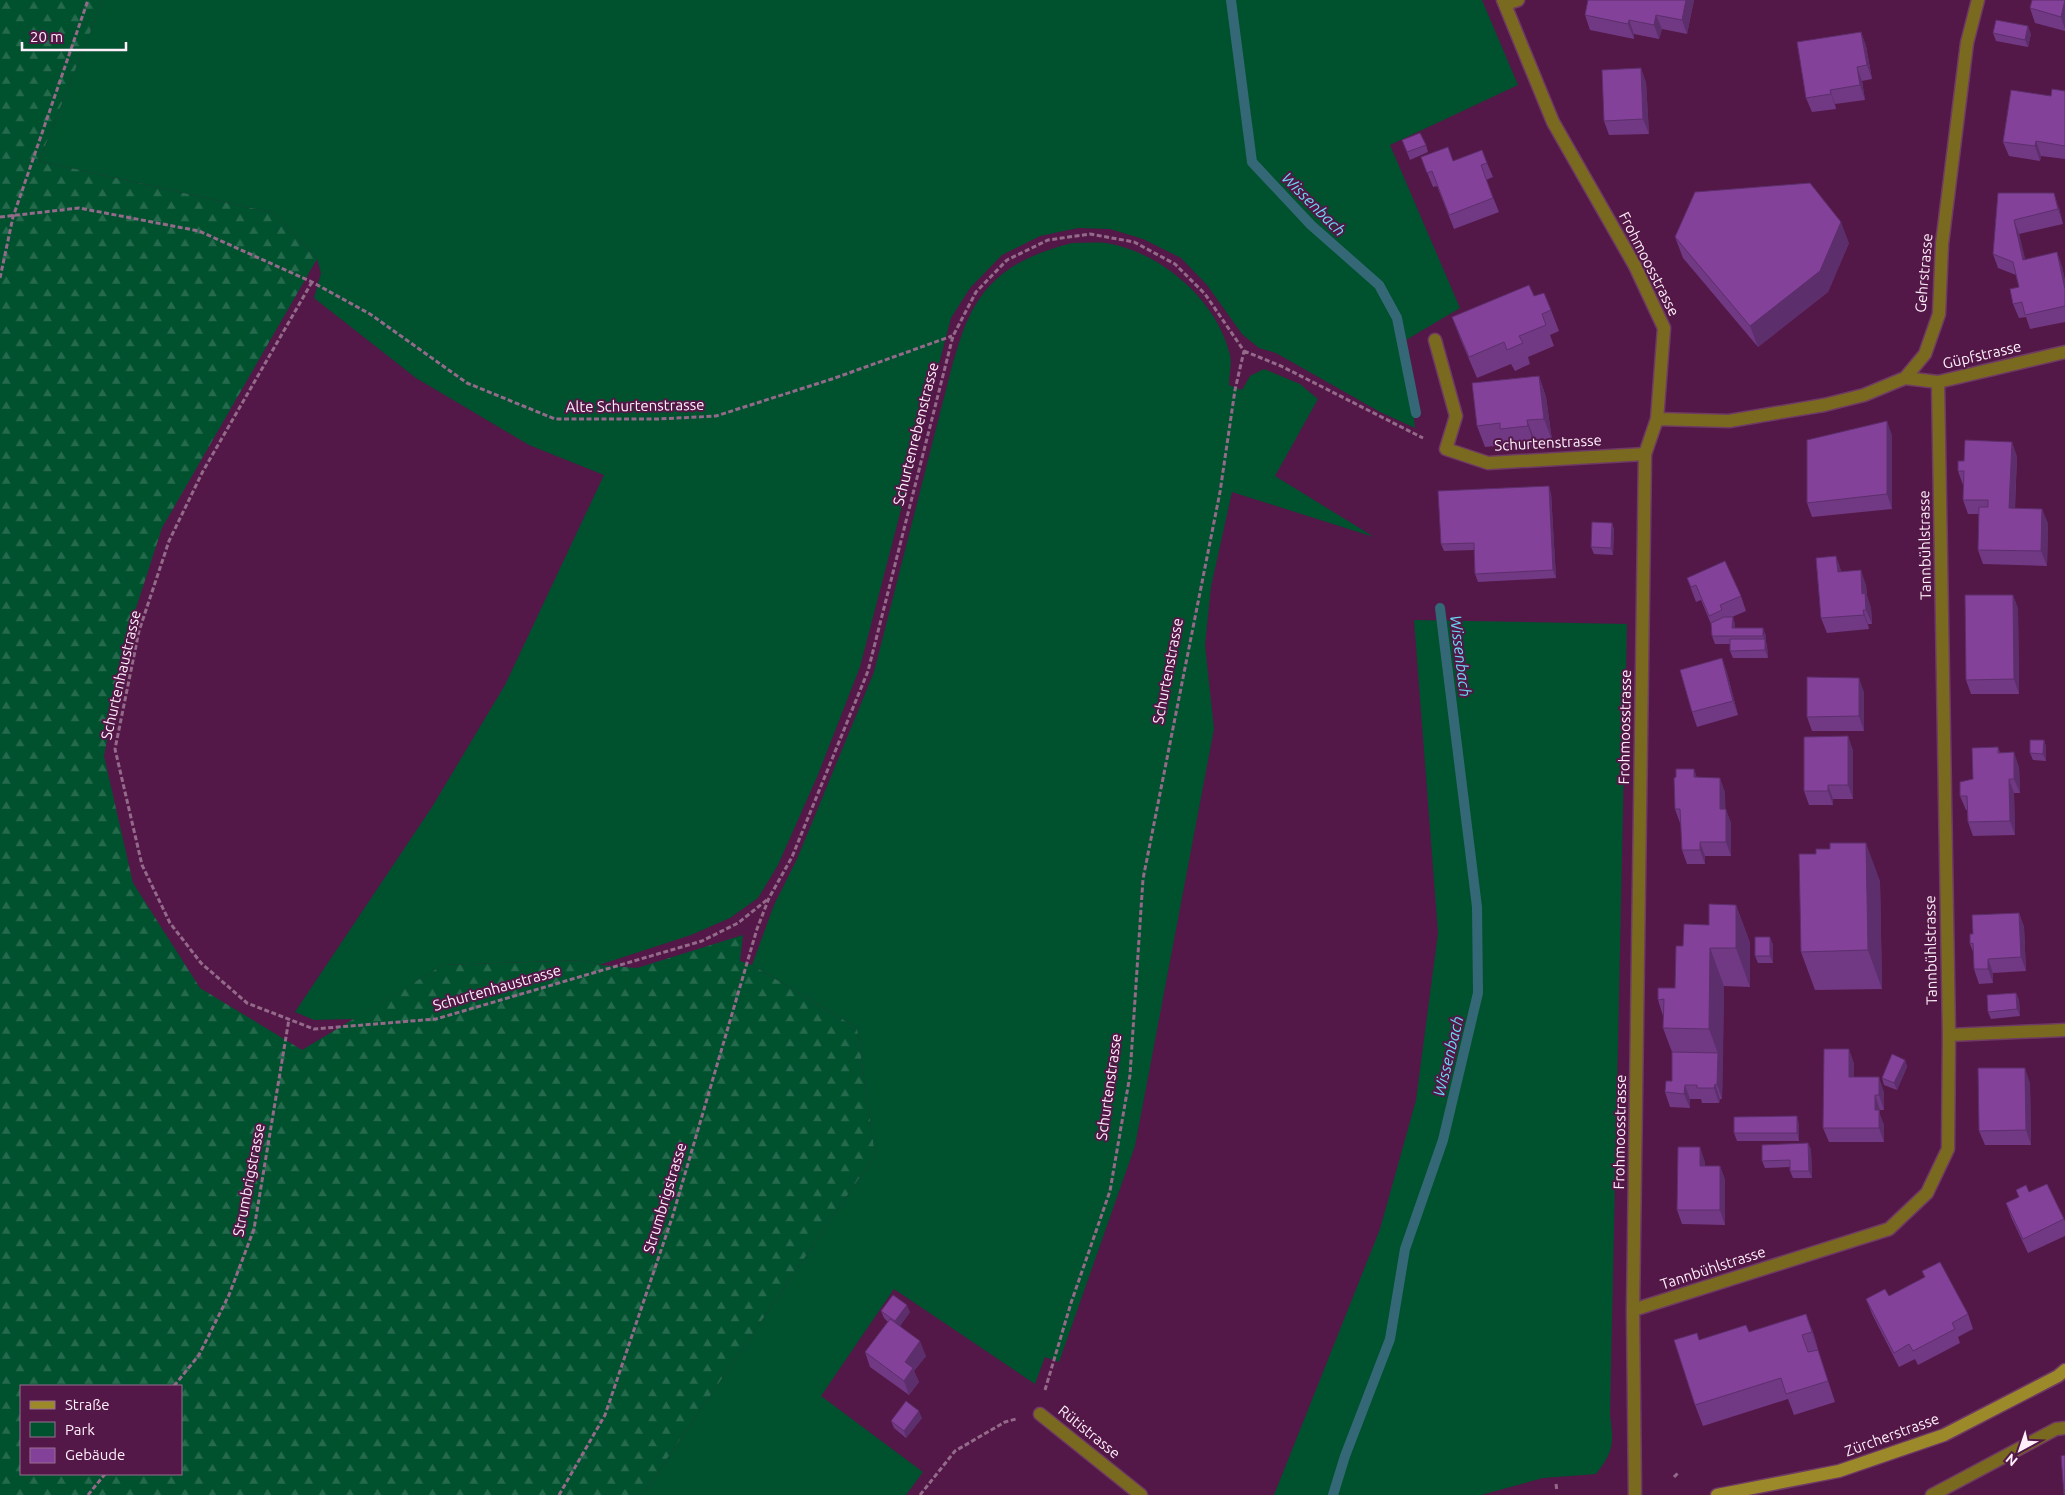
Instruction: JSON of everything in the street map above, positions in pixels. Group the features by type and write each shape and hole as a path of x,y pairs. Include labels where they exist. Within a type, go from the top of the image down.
{"main road":[{"name":"Zürcherstrasse","path":"1718,1495 1839,1472 1944,1435 2058,1376 2065,1370"}],"street":[{"path":"1504,2 1518,0"},
{"name":"Gehrstrasse","path":"1657,419 1729,420 1814,407 1864,395 1905,378 1925,354 1939,314 1942,244 1966,53 1978,0"},
{"name":"Frohmoosstrasse","path":"1504,2 1552,122 1635,266 1664,328 1657,419 1645,454 1634,1310 1634,1495"},
{"path":"1435,340 1456,416 1446,450"},
{"name":"Güpfstrasse","path":"1905,378 1938,382 2065,352"},
{"name":"Tannbühlstrasse","path":"1634,1310 1889,1230 1927,1193 1948,1149 1949,1035 1938,382"},
{"name":"Schurtenstrasse","path":"1446,450 1488,463 1645,454"},
{"path":"1949,1035 2065,1030"},
{"name":"Rütistrasse","path":"1040,1414 1141,1495"},
{"path":"1932,1495 2056,1429 2065,1428"}],"path":[{"path":"0,278 13,217 88,0"},
{"path":"0,218 79,208 199,231 312,282"},
{"name":"Schurtenrebenstrasse","path":"770,898 792,857 868,671 952,336 976,292 1007,260 1048,240 1090,234 1134,242 1175,264 1205,294 1244,351"},
{"name":"Alte Schurtenstrasse","path":"312,282 370,314 467,383 555,419 658,419 716,416 832,379 952,336"},
{"name":"Schurtenhaustrasse","path":"312,282 203,471 168,542 140,631 116,749 142,865 170,923 201,963 247,1003 314,1029 436,1019 702,941 738,923 770,898"},
{"path":"1244,351 1281,366 1446,450"},
{"name":"Schurtenstrasse","path":"1040,1414 1048,1376 1110,1191 1130,1075 1143,879 1220,492 1235,390 1244,351"},
{"name":"Strumbrigstrasse","path":"559,1495 605,1415 672,1218 725,1034 758,929 770,898"},
{"name":"Strumbrigstrasse","path":"175,1385 199,1355 229,1296 254,1229 289,1019"},
{"name":"Rütistrasse","path":"920,1495 955,1452 1005,1422 1040,1414"},
{"path":"1674,1477 1678,1474"},
{"path":"88,1495 104,1475"},
{"path":"1556,1484 1557,1491"}],"green space":[{"path":"0,0 103,0 39,161 274,213 317,259 162,528 127,636 104,756 133,883 200,988 302,1050 443,965 584,960 599,965 637,968 743,935 740,961 752,965 857,1028 875,1155 642,1495 0,1495"},
{"path":"103,0 1482,0 1518,85 1390,145 1460,308 1406,340 1415,428 1380,412 1276,353 1259,348 1242,334 1207,285 1181,258 1143,239 1110,229 1078,228 1040,236 1002,255 970,288 951,318 860,667 817,777 778,865 758,898 730,918 691,935 599,965 584,960 443,965 354,1019 314,1020 295,1012 432,807 505,685 604,475 529,445 416,378 314,298 321,273 317,259 274,213 39,161"},
{"path":"1072,243 1106,243 1127,248 1166,268 1184,282 1200,298 1213,316 1223,335 1231,359 1229,385 1242,390 1250,376 1264,369 1300,384 1318,399 1275,476 1374,537 1232,492 1211,587 1205,645 1214,729 1135,1146 1059,1362 1045,1357 1035,1384 894,1289 821,1396 923,1472 906,1495 642,1495 875,1155 857,1028 752,965 774,905 797,859 874,672 962,333 978,301 987,288 999,277 1011,268 1039,253"},
{"path":"1414,620 1627,624 1610,1415 1612,1440 1609,1453 1596,1474 1543,1478 1481,1495 1274,1495 1380,1229 1416,1100 1438,933"}],"building":[{"path":"1588,0 1686,0 1682,20 1656,15 1654,25 1629,20 1628,24 1585,15"},
{"path":"2032,0 2065,0 2061,17 2030,8"},
{"path":"1996,20 2028,26 2025,40 1993,33"},
{"path":"1861,32 1867,65 1857,67 1860,85 1830,90 1831,94 1806,98 1797,42"},
{"path":"1641,68 1643,119 1604,121 1602,70"},
{"path":"2052,89 2065,91 2065,146 2036,141 2035,146 2003,142 2011,90 2051,96"},
{"path":"1420,133 1426,145 1407,152 1402,140"},
{"path":"1448,147 1453,161 1482,150 1487,163 1481,165 1493,198 1449,215 1432,171 1427,173 1421,157"},
{"path":"1810,183 1841,222 1820,271 1750,326 1675,237 1695,192"},
{"path":"1998,193 2054,193 2058,209 2014,220 2023,260 2057,252 2065,289 2065,306 2025,315 2022,302 2013,304 2010,289 2019,287 2013,262 1993,254"},
{"path":"1529,285 1534,296 1544,293 1551,310 1542,314 1546,325 1519,336 1523,343 1507,350 1504,342 1469,357 1452,317"},
{"path":"1539,376 1544,419 1527,420 1528,426 1500,429 1500,423 1477,426 1472,383"},
{"path":"1887,421 1887,494 1807,503 1807,440"},
{"path":"1965,440 2012,442 2009,508 2042,509 2041,551 1978,550 1979,507 1988,507 1988,500 1963,500 1964,471 1958,471 1958,461 1964,461"},
{"path":"1549,486 1553,570 1475,574 1474,543 1441,544 1438,491"},
{"path":"1592,522 1612,523 1611,548 1591,547"},
{"path":"1836,556 1838,572 1861,570 1862,594 1865,593 1866,610 1863,610 1864,615 1821,618 1816,558"},
{"path":"1725,561 1741,596 1720,605 1722,610 1709,616 1696,585 1691,587 1687,578"},
{"path":"1965,595 2013,595 2014,679 1966,680"},
{"path":"1724,617 1733,617 1732,628 1763,628 1763,636 1712,636 1711,623"},
{"path":"1730,639 1765,639 1765,650 1730,651"},
{"path":"1722,658 1733,701 1692,712 1680,670"},
{"path":"1807,677 1859,678 1859,716 1807,717"},
{"path":"1848,736 1848,785 1828,785 1828,791 1804,791 1804,737"},
{"path":"2030,740 2044,740 2043,754 2030,753"},
{"path":"1998,747 1998,753 2014,752 2014,779 2009,779 2010,821 1968,822 1967,796 1960,796 1960,782 1973,779 1972,748"},
{"path":"1676,769 1694,769 1694,777 1720,778 1720,809 1726,809 1726,842 1700,842 1700,850 1682,850 1680,809 1675,809 1674,778 1676,777"},
{"path":"1830,843 1866,843 1868,950 1801,952 1799,854 1816,854 1816,849 1830,849"},
{"path":"1709,904 1736,905 1736,948 1710,948 1709,1029 1663,1028 1664,999 1658,1000 1658,988 1675,988 1676,946 1683,946 1684,924 1709,925"},
{"path":"2019,913 2021,957 1988,959 1988,969 1974,969 1973,943 1970,944 1970,934 1973,934 1972,915"},
{"path":"1755,937 1770,937 1770,956 1755,956"},
{"path":"2016,993 2017,1009 1988,1012 1987,995"},
{"path":"1824,1049 1849,1049 1849,1077 1879,1077 1879,1095 1875,1095 1875,1110 1879,1110 1879,1128 1823,1128"},
{"path":"1672,1052 1718,1053 1717,1085 1715,1084 1714,1088 1697,1088 1697,1085 1685,1085 1684,1094 1665,1092 1666,1081 1672,1081"},
{"path":"1892,1054 1905,1060 1894,1083 1882,1078"},
{"path":"1978,1068 2025,1068 2026,1130 1979,1131"},
{"path":"1797,1116 1797,1133 1734,1133 1734,1117"},
{"path":"1808,1143 1809,1171 1790,1171 1790,1160 1762,1161 1762,1145"},
{"path":"1678,1147 1700,1147 1700,1166 1720,1166 1720,1210 1677,1210"},
{"path":"2047,1184 2064,1219 2023,1239 2006,1203 2019,1197 2016,1190 2026,1185 2029,1192"},
{"path":"1940,1262 1968,1314 1952,1323 1955,1329 1913,1351 1909,1344 1894,1353 1866,1299 1885,1289 1889,1296 1925,1277 1922,1271"},
{"path":"893,1295 907,1305 895,1321 881,1311"},
{"path":"1806,1314 1812,1332 1802,1335 1808,1352 1818,1350 1828,1381 1786,1394 1781,1378 1695,1405 1674,1340 1697,1333 1699,1340 1746,1325 1749,1332"},
{"path":"890,1319 920,1341 905,1362 913,1368 904,1381 865,1352"},
{"path":"906,1401 919,1411 904,1431 891,1421"},
{"path":"2065,1455 2065,1494 2064,1495 2061,1456"}],"waterway":[{"name":"Wissenbach","path":"1231,0 1252,162 1311,225 1379,285 1397,318 1416,413"},
{"name":"Wissenbach","path":"1333,1495 1345,1456 1390,1339 1405,1249 1443,1140 1478,993 1477,907 1440,608"}]}
